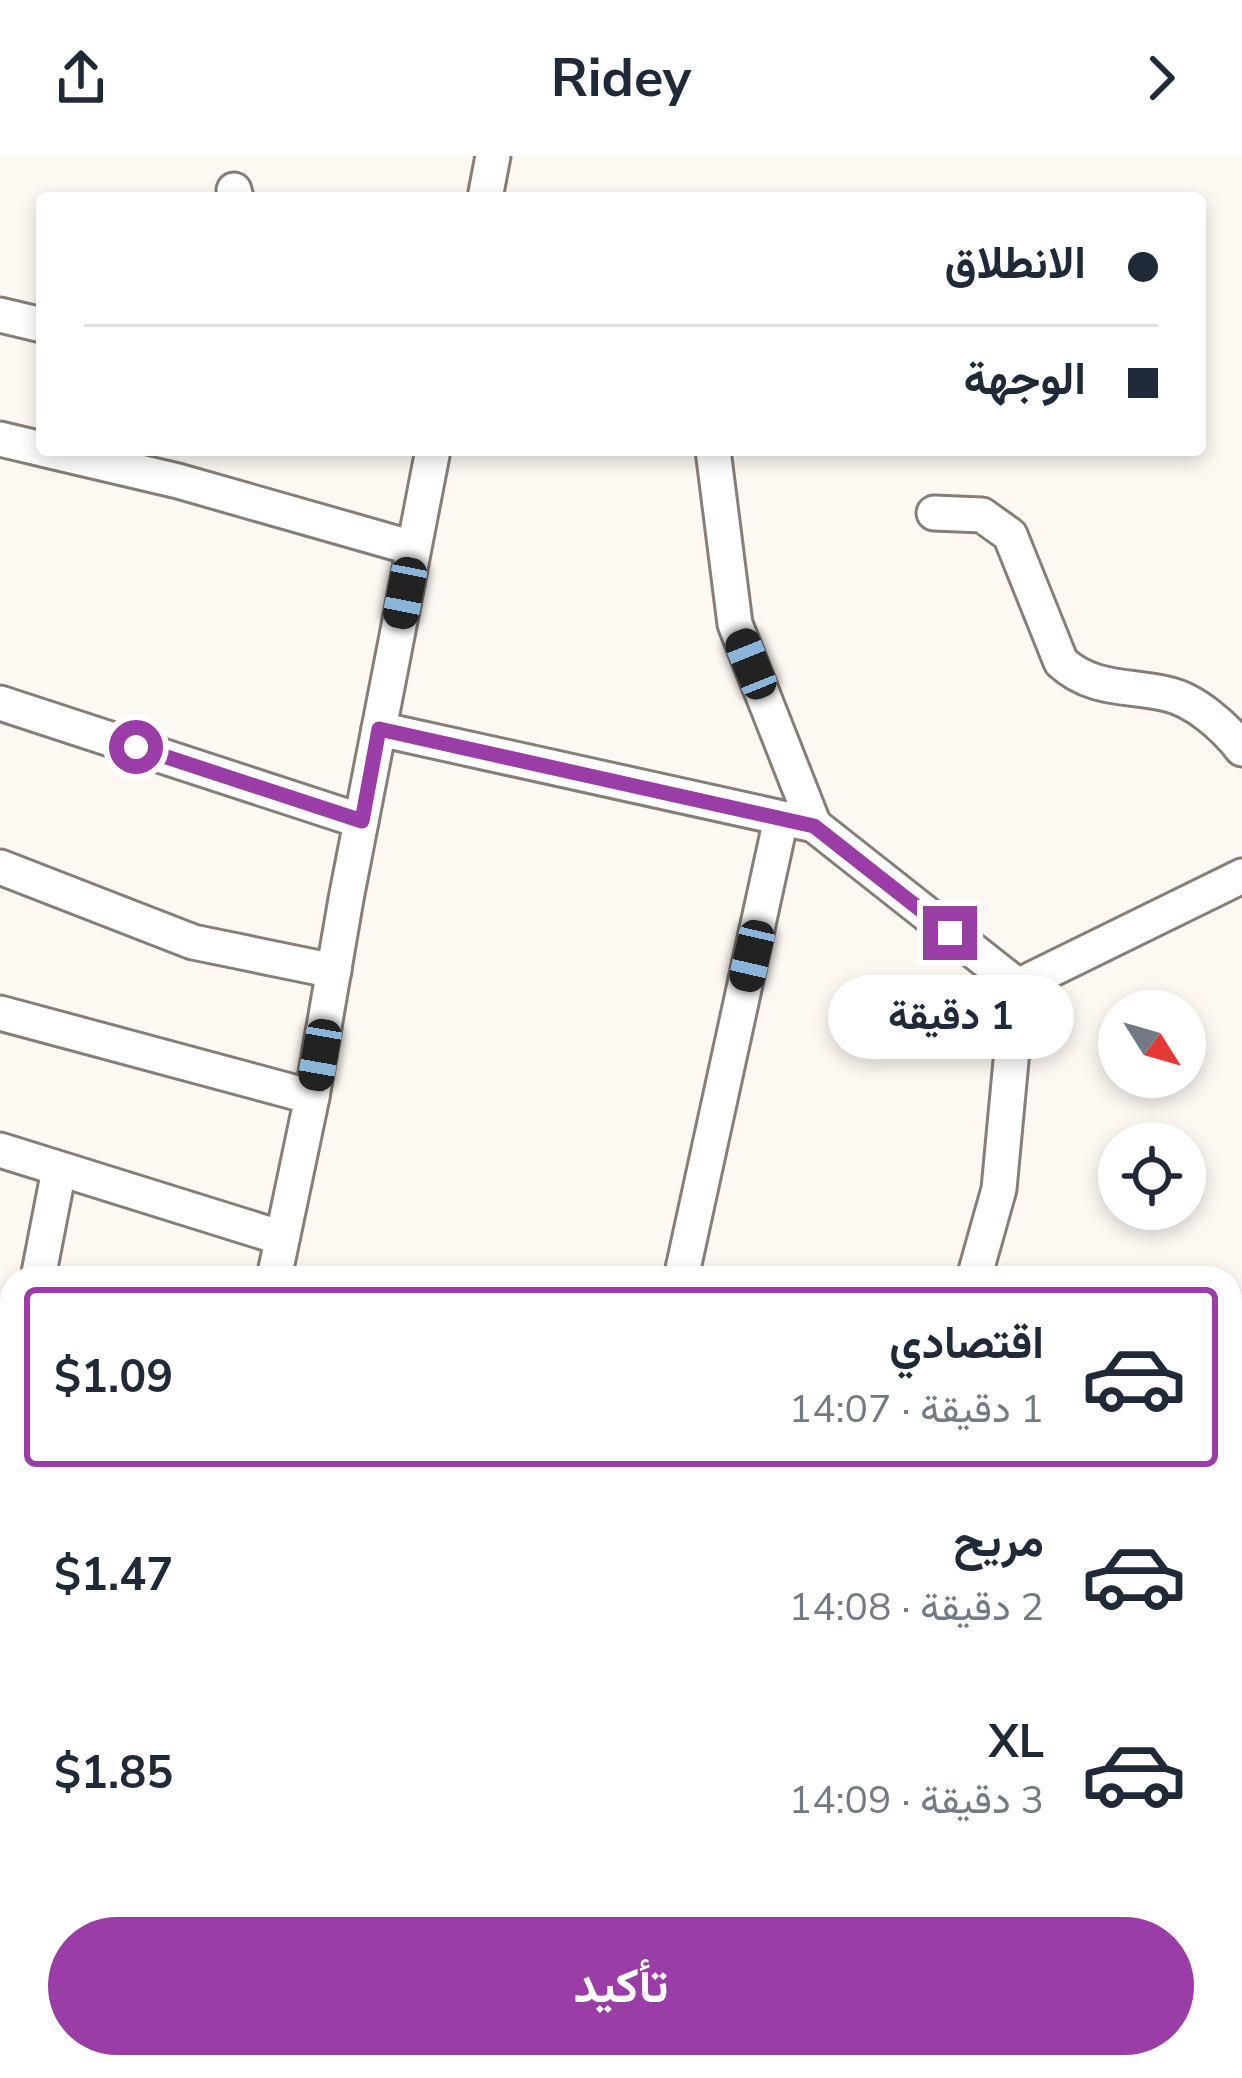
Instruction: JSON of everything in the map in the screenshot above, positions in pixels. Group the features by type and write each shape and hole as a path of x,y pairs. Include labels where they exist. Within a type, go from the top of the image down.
{"street":[{"path":"486,192 493,156"},
{"path":"0,315 36,324"},
{"path":"0,440 36,448"},
{"path":"70,456 178,481 413,548"},
{"path":"276,1266 432,456"},
{"path":"684,1266 798,822 735,624 714,456"},
{"path":"934,513 982,514 1010,535 1061,662 1078,677 1108,687 1172,694 1209,716 1242,748"},
{"path":"0,703 362,821"},
{"path":"379,729 798,822 1018,986"},
{"path":"0,867 193,941 334,971"},
{"path":"1018,986 1242,876"},
{"path":"977,1266 999,1189 1018,986"},
{"path":"0,1013 312,1097"},
{"path":"0,1150 282,1238"},
{"path":"40,1266 59,1170"}],"route":[{"path":"136,747 362,821 379,729 814,826 950,933"}]}
